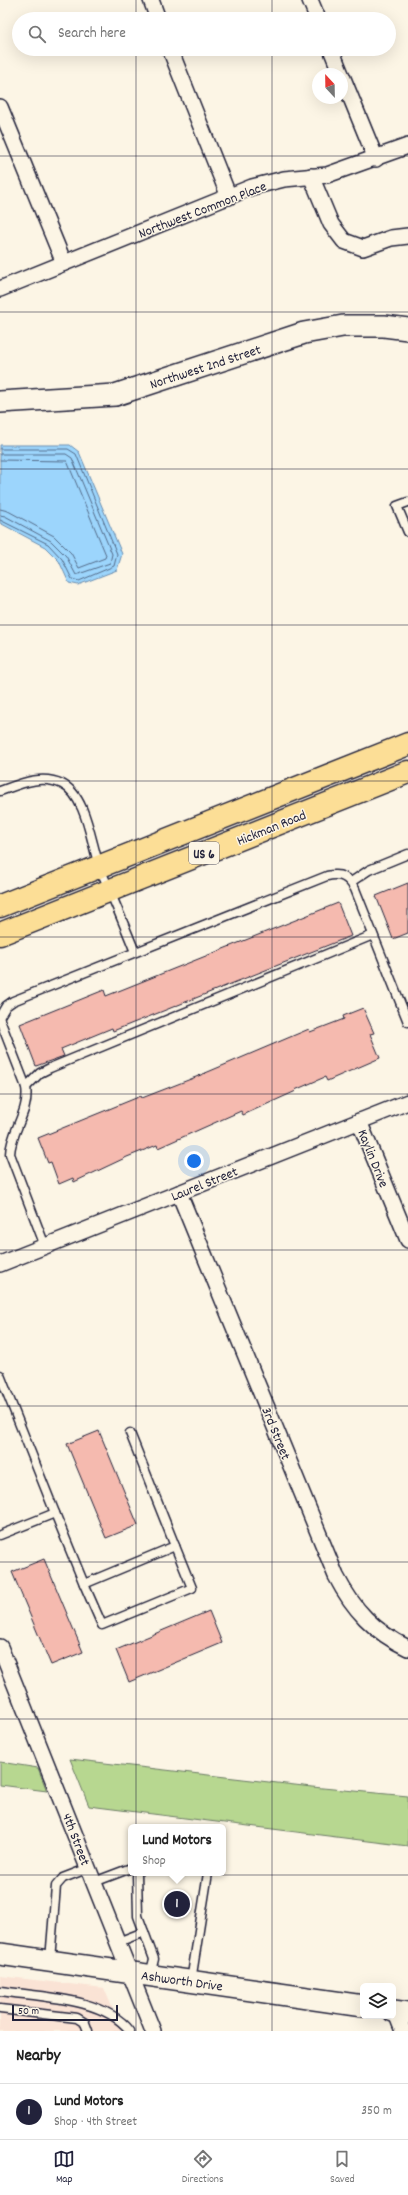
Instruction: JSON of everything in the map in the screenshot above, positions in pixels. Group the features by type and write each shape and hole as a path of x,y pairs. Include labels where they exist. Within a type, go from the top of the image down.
{"highway":[{"name":"Hickman Road","path":"0,906 408,744"},
{"name":"Hickman Road","path":"0,934 408,772"}],"street":[{"path":"151,0 155,12"},
{"path":"310,0 315,12"},
{"path":"173,56 229,197"},
{"path":"334,56 339,68"},
{"path":"348,90 376,159"},
{"path":"0,107 64,263"},
{"name":"Northwest Common Place","path":"0,289 252,187 284,179 327,175 376,159 408,146"},
{"path":"311,176 330,224 344,241 363,248 391,238 408,236"},
{"name":"Northwest 2nd Street","path":"0,402 115,395 304,333 343,326 384,326 408,329"},
{"name":"Laurel Street","path":"0,1264 408,1102"},
{"name":"Kaylin Drive","path":"359,1121 408,1240"},
{"name":"3rd Street","path":"179,1193 343,1589 359,1613 376,1629 408,1648"},
{"name":"4th Street","path":"0,1647 153,2031"},
{"name":"Ashworth Drive","path":"0,1954 360,2006"},
{"path":"399,2012 403,2031"}],"lane":[{"path":"408,502 398,506 408,532"},
{"path":"0,791 29,781 49,779 63,784 73,794 88,825 100,867 136,952"},
{"path":"351,882 369,870 408,854"},
{"path":"0,1016 6,1006 14,1002 327,876 336,874 351,882 408,1022"},
{"path":"26,1087 40,1073 50,1068 373,935"},
{"path":"0,1020 26,1087 26,1107 15,1133 10,1154 45,1246"},
{"path":"0,1375 55,1513 102,1625 192,1588 130,1433"},
{"path":"0,1535 55,1513"},
{"path":"84,1584 175,1546"},
{"path":"50,1961 56,1886 63,1878 128,1869"},
{"path":"137,1876 138,1916 154,1959 150,1975"},
{"path":"191,1981 208,1876"},
{"path":"118,1942 144,1932"},
{"path":"0,1991 87,2004 110,2015 130,2031"},
{"path":"0,2009 78,2018 85,2023 88,2031"}],"shaded area":[{"path":"0,1976 104,1988 122,2031 0,2031"}],"green space":[{"path":"70,1759 312,1787 408,1796 408,1846 89,1806"},
{"path":"0,1762 38,1768 47,1791 0,1785"}],"water":[{"path":"0,445 70,445 79,452 122,554 117,570 78,585 69,583 59,561 45,547 0,523"}],"building":[{"path":"408,883 408,933 393,939 376,896"},
{"path":"338,903 351,936 113,1031 112,1028 61,1049 64,1056 36,1066 20,1024 104,990 106,996"},
{"path":"363,1008 374,1033 370,1034 380,1058 327,1081 325,1077 243,1115 241,1111 158,1148 157,1145 127,1157 74,1182 73,1178 59,1184 51,1162 48,1163 38,1138 141,1096 142,1098 196,1077 309,1029 310,1032 344,1019 343,1016"},
{"path":"99,1431 138,1525 106,1538 67,1444"},
{"path":"44,1559 83,1652 51,1665 12,1572"},
{"path":"209,1611 222,1643 129,1682 116,1650"}],"place":[{"name":"Lund Motors","path":"177,1904"}]}
